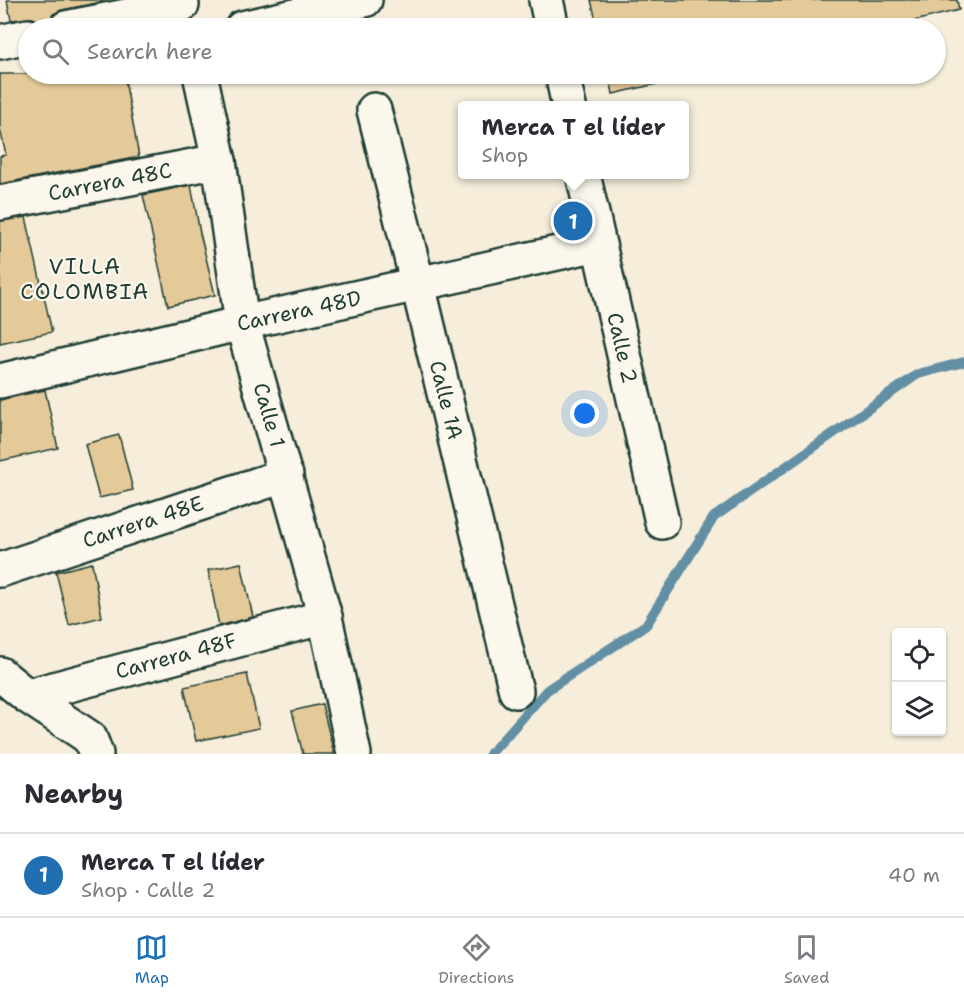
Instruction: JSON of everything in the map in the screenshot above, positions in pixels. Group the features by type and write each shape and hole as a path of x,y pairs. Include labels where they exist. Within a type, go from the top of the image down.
{"street":[{"path":"286,18 365,0"},
{"path":"546,0 550,18"},
{"path":"135,18 184,11"},
{"path":"0,42 18,38"},
{"name":"Calle 1","path":"202,84 219,161 242,323 325,617 354,754"},
{"path":"564,84 568,101"},
{"name":"Calle 1A","path":"374,111 516,691"},
{"name":"Carrera 48C","path":"0,203 219,161"},
{"name":"Calle 2","path":"584,179 662,522"},
{"name":"Carrera 48D","path":"0,381 242,323 598,244"},
{"name":"Carrera 48E","path":"0,570 286,475"},
{"name":"Carrera 48F","path":"27,696 325,617"},
{"path":"0,674 27,696 90,738 96,754"}],"building":[{"path":"7,0 102,0 102,2 62,10 53,14 51,18 11,20"},
{"path":"591,0 957,0 959,10 927,18 596,18"},
{"path":"0,74 18,74 18,84 126,84 139,157 0,184 0,156 6,155 0,129"},
{"path":"611,84 656,84 613,94"},
{"path":"191,185 215,295 168,306 143,195"},
{"path":"26,217 52,332 0,343 0,221"},
{"path":"45,390 58,448 0,461 0,400"},
{"path":"119,435 133,490 99,498 85,444"},
{"path":"92,563 102,617 69,625 56,572"},
{"path":"241,563 253,617 219,626 208,570"},
{"path":"247,674 259,728 196,741 184,687"},
{"path":"322,704 334,754 303,754 292,711"}],"waterway":[{"path":"490,754 547,690 646,625 714,517 918,374 964,362"}],"place":[{"name":"Merca T el líder","path":"573,221"}],"district":[{"name":"VILLA COLOMBIA","path":"85,278"}]}
